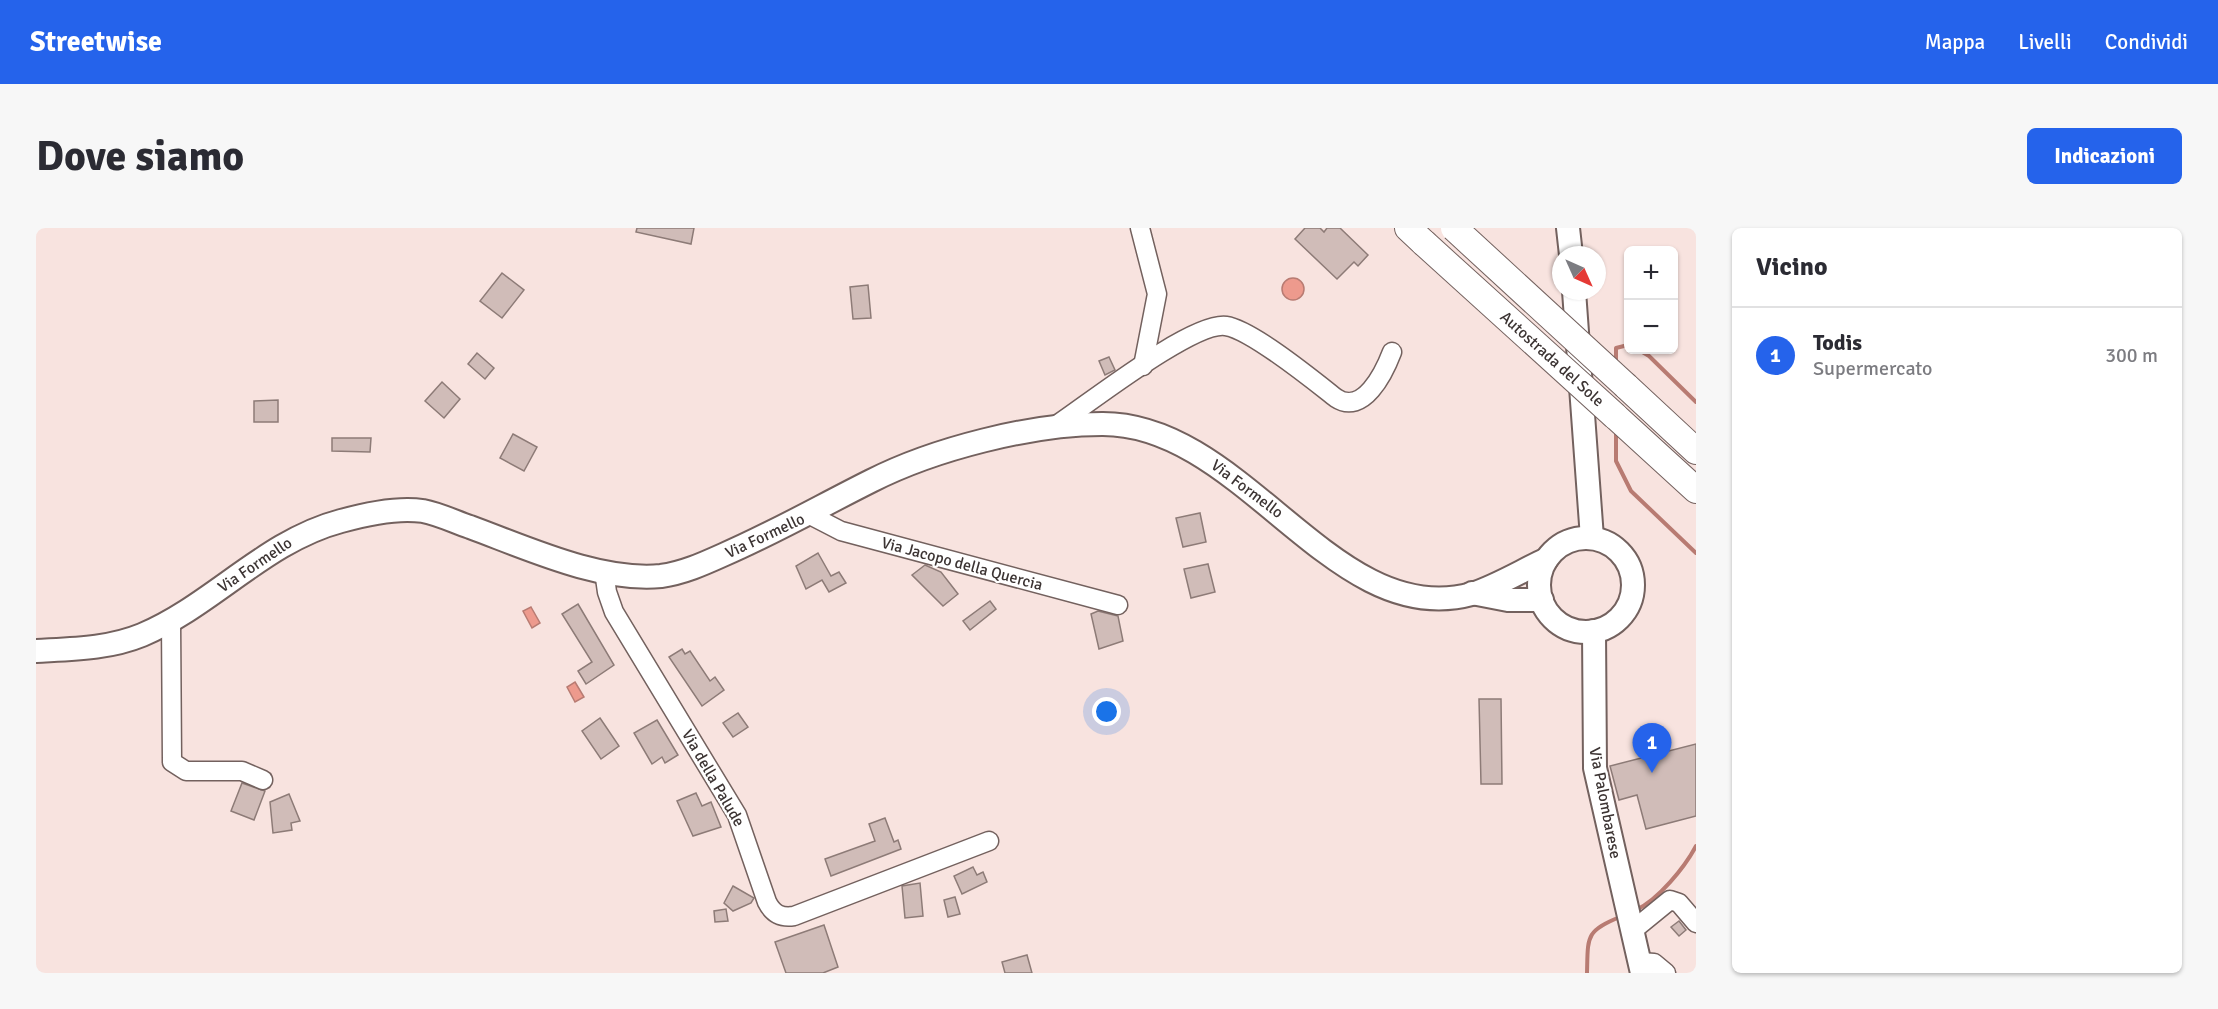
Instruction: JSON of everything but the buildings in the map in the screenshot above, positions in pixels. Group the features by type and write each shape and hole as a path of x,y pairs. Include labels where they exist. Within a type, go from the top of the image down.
{"highway":[{"name":"Autostrada del Sole","path":"1454,228 1696,451"},
{"name":"Autostrada del Sole","path":"1416,236 1696,490"}],"main road":[{"path":"1568,228 1570,246"},
{"path":"1575,300 1592,538"},
{"name":"Via Formello","path":"36,651 118,643 139,636 171,620 296,537 345,520 397,511 429,513 553,557 604,571 653,576 684,571 810,515 880,477 927,457 997,439 1050,429 1116,424 1156,432 1210,461 1340,562 1369,580 1420,596 1442,597 1472,593"},
{"path":"1472,593 1547,559 1562,544 1572,540 1592,538 1618,551 1627,562 1632,576 1632,591 1628,605 1620,617 1608,626 1583,632 1562,625 1553,619 1542,600 1539,579 1547,559"},
{"path":"1472,593 1508,600 1542,600"},
{"name":"Via Palombarese","path":"1594,631 1595,768 1641,968"}],"street":[{"path":"1140,228 1157,294 1143,366"},
{"path":"1050,429 1194,333 1211,326 1227,326 1246,333 1339,401 1351,404 1363,397 1372,387 1392,352"},
{"name":"Via Jacopo della Quercia","path":"810,515 842,531 1118,605"},
{"name":"Via della Palude","path":"604,571 607,592 614,612 737,815 767,902 775,913 794,916 989,841"},
{"path":"171,620 172,762 186,771 242,771 263,780"},
{"path":"1631,927 1670,900 1679,903 1696,923"},
{"path":"1641,968 1654,963 1666,973"}],"shaded area":[{"path":"1293,278 1301,281 1304,289 1301,297 1293,300 1285,297 1282,289 1285,281"},
{"path":"531,607 540,623 532,628 523,611"},
{"path":"575,682 584,697 575,702 567,687"}],"waterway":[{"path":"1616,365 1616,348 1624,346"},
{"path":"1646,354 1696,402"},
{"path":"1616,429 1616,461 1631,491 1696,553"},
{"path":"1636,910 1653,899 1670,882 1696,846"},
{"path":"1587,973 1589,943 1594,931 1620,917"}],"place":[{"name":"Todis","path":"1652,773"}]}
